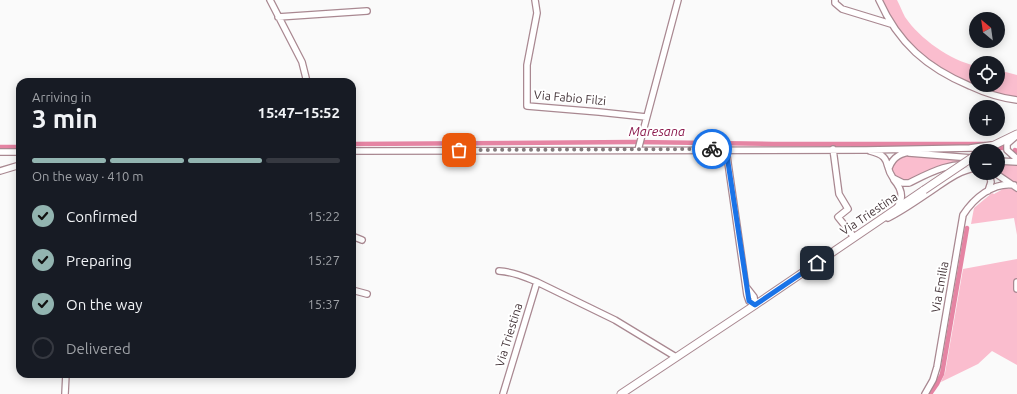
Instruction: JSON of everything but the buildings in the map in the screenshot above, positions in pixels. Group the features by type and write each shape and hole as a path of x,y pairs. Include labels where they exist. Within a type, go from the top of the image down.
{"main road":[{"path":"993,144 1017,135"},
{"name":"Via Triestina","path":"621,394 969,160"}],"street":[{"path":"270,0 302,62 306,78"},
{"name":"Via Fabio Filzi","path":"535,0 537,13 526,65 528,106 646,117"},
{"path":"639,148 678,0"},
{"path":"835,0 837,6 842,9 891,24"},
{"path":"879,0 891,24 911,50 929,64 956,81 984,93 1017,100"},
{"path":"278,17 367,11"},
{"path":"1017,135 1009,141 1007,147 1009,153 1017,159"},
{"path":"356,151 639,148 833,149 907,152 969,157"},
{"path":"726,149 747,288 754,297 755,305"},
{"path":"833,149 839,194 848,209 838,217 854,237"},
{"path":"889,168 893,160 907,152 917,150 969,149"},
{"path":"866,150 883,156 888,163 891,175 902,194 902,200 898,207"},
{"path":"0,152 16,152"},
{"path":"1005,161 1017,162"},
{"path":"894,180 902,183 909,183 949,165 969,165"},
{"path":"0,172 16,166"},
{"path":"870,226 901,211 962,171 969,169"},
{"path":"988,191 991,180"},
{"path":"1005,180 1015,186"},
{"name":"Via Emilia","path":"925,394 933,380 937,366 963,215 977,199 994,187 1002,184 1015,186"},
{"path":"356,238 362,240"},
{"path":"499,271 508,271 537,282 615,320 676,357"},
{"name":"Via Triestina","path":"503,394 537,282"},
{"path":"1017,282 1017,290"},
{"path":"356,291 366,294"},
{"path":"65,394 66,378"}],"shaded area":[{"path":"878,0 897,0 905,17 927,41 946,54 969,64 969,86 954,81 907,46 898,37"},
{"path":"1005,72 1017,75 1017,101 989,92 1005,92"},
{"path":"904,155 969,160 969,162 957,162 939,166 905,182 895,177 892,170 895,161"},
{"path":"1005,164 1017,165 1017,184 1005,176"},
{"path":"1003,189 1012,189 1017,192 1017,235 1014,218 971,224 974,208 992,193 994,194"},
{"path":"1017,259 1017,365 992,351 978,364 941,382 945,373 963,269"}],"waterway":[{"name":"Maresana","path":"356,144 634,142 969,144"},
{"name":"Maresana","path":"0,147 16,147"},
{"path":"930,394 942,374 967,228"}],"way so far":[{"path":"459,150 712,149"}],"route":[{"path":"712,149 726,149 749,301 755,305 817,263"}]}
